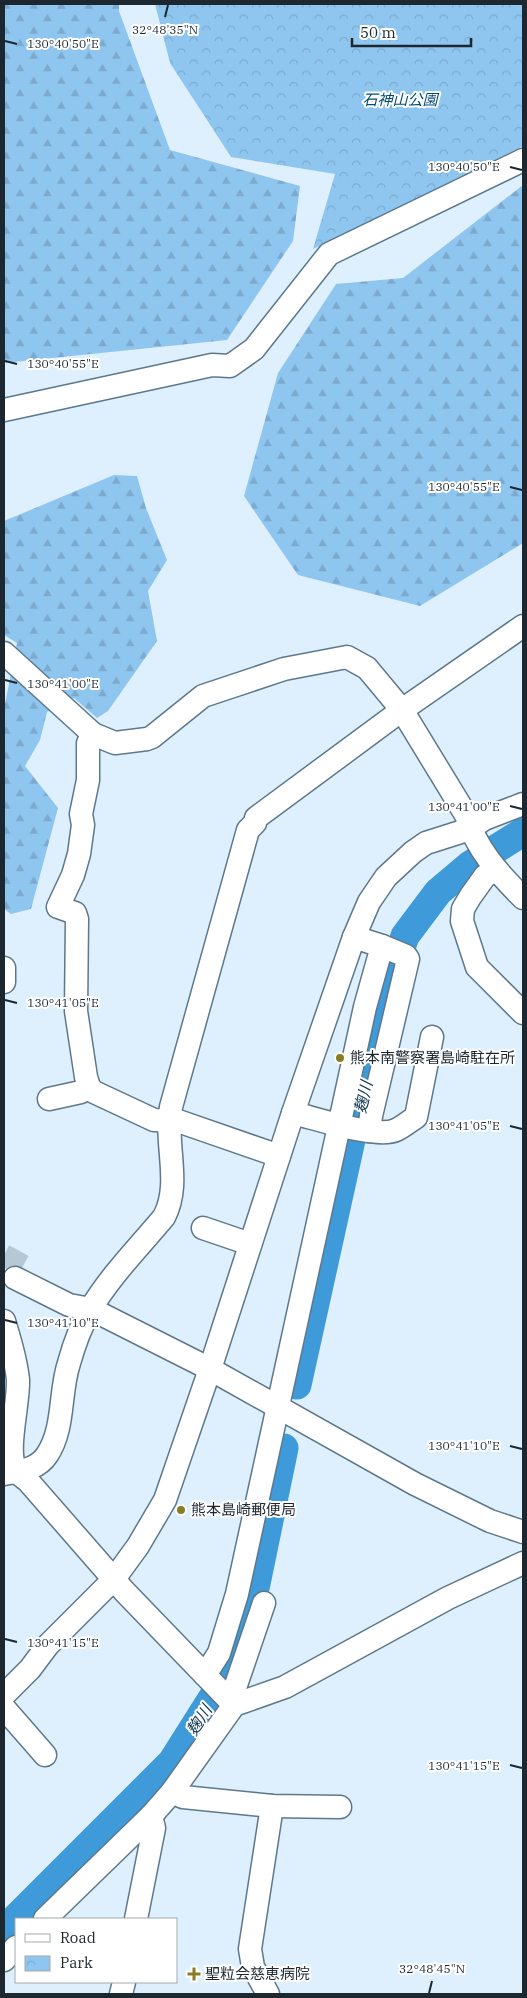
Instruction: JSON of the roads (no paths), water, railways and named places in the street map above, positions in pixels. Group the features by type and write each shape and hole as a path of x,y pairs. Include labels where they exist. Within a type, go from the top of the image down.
{"street":[{"path":"4,410 212,365 230,366 254,349 329,254 523,160"},
{"path":"10,1473 36,1466 47,1455 58,1431 62,1388 68,1364 81,1329 105,1288 164,1217 169,1206 173,1190 169,1120 248,830 255,823 256,818 402,710 523,626"},
{"path":"4,653 93,734 115,743 147,739 203,696 284,669 347,657 367,668 402,710 466,815 475,837 494,868 523,898"},
{"path":"93,734 88,743 88,780 81,814 82,825 79,854 73,875 58,907 75,913 77,919 76,1011 89,1087 100,1097 154,1120 178,1121 278,1156"},
{"path":"475,837 484,819 523,804"},
{"path":"4,1695 30,1669 48,1646 114,1578 138,1546 165,1500 210,1369 278,1156 354,937 369,902 386,877 413,852 426,843 475,837"},
{"path":"494,868 485,876 470,897 463,909 462,921 477,967 523,1013"},
{"path":"354,937 392,950 408,959 371,1116 354,1128"},
{"path":"207,1678 219,1653 237,1594 277,1407 354,1128 365,1007 392,950"},
{"path":"4,968 4,982"},
{"path":"293,1113 354,1128 385,1132 396,1131 416,1117 432,1037"},
{"path":"49,1099 81,1092 89,1087"},
{"path":"203,1228 250,1244"},
{"path":"20,1272 69,1305 91,1309 210,1369 415,1484 490,1521 523,1532"},
{"path":"4,1321 16,1357 11,1383 14,1466 10,1473"},
{"path":"10,1473 28,1481 114,1578 230,1701"},
{"path":"230,1701 285,1688 448,1598 523,1563"},
{"path":"46,1918 151,1816 172,1792 230,1701 264,1603"},
{"path":"4,1708 45,1755"},
{"path":"172,1792 183,1797 272,1806 340,1807"},
{"path":"268,1994 253,1967 250,1949 272,1806"},
{"path":"136,1918 154,1828 151,1816"},
{"path":"4,1960 15,1949"}],"waterway":[{"name":"麹川","path":"297,1385 351,1140 389,984 405,936 438,892 470,865 523,832"},
{"name":"麹川","path":"16,1918 172,1762 227,1675 253,1598 284,1448"},
{"name":"麹川","path":"4,1930 15,1919"}],"tunnel":[{"path":"4,1255 24,1266"}],"place":[{"name":"熊本南警察署島崎駐在所","path":"340,1058"},
{"name":"熊本島崎郵便局","path":"181,1510"},
{"name":"聖粒会慈恵病院","path":"194,1974"}],"park label":[{"name":"石神山公園","path":"400,100"}]}
